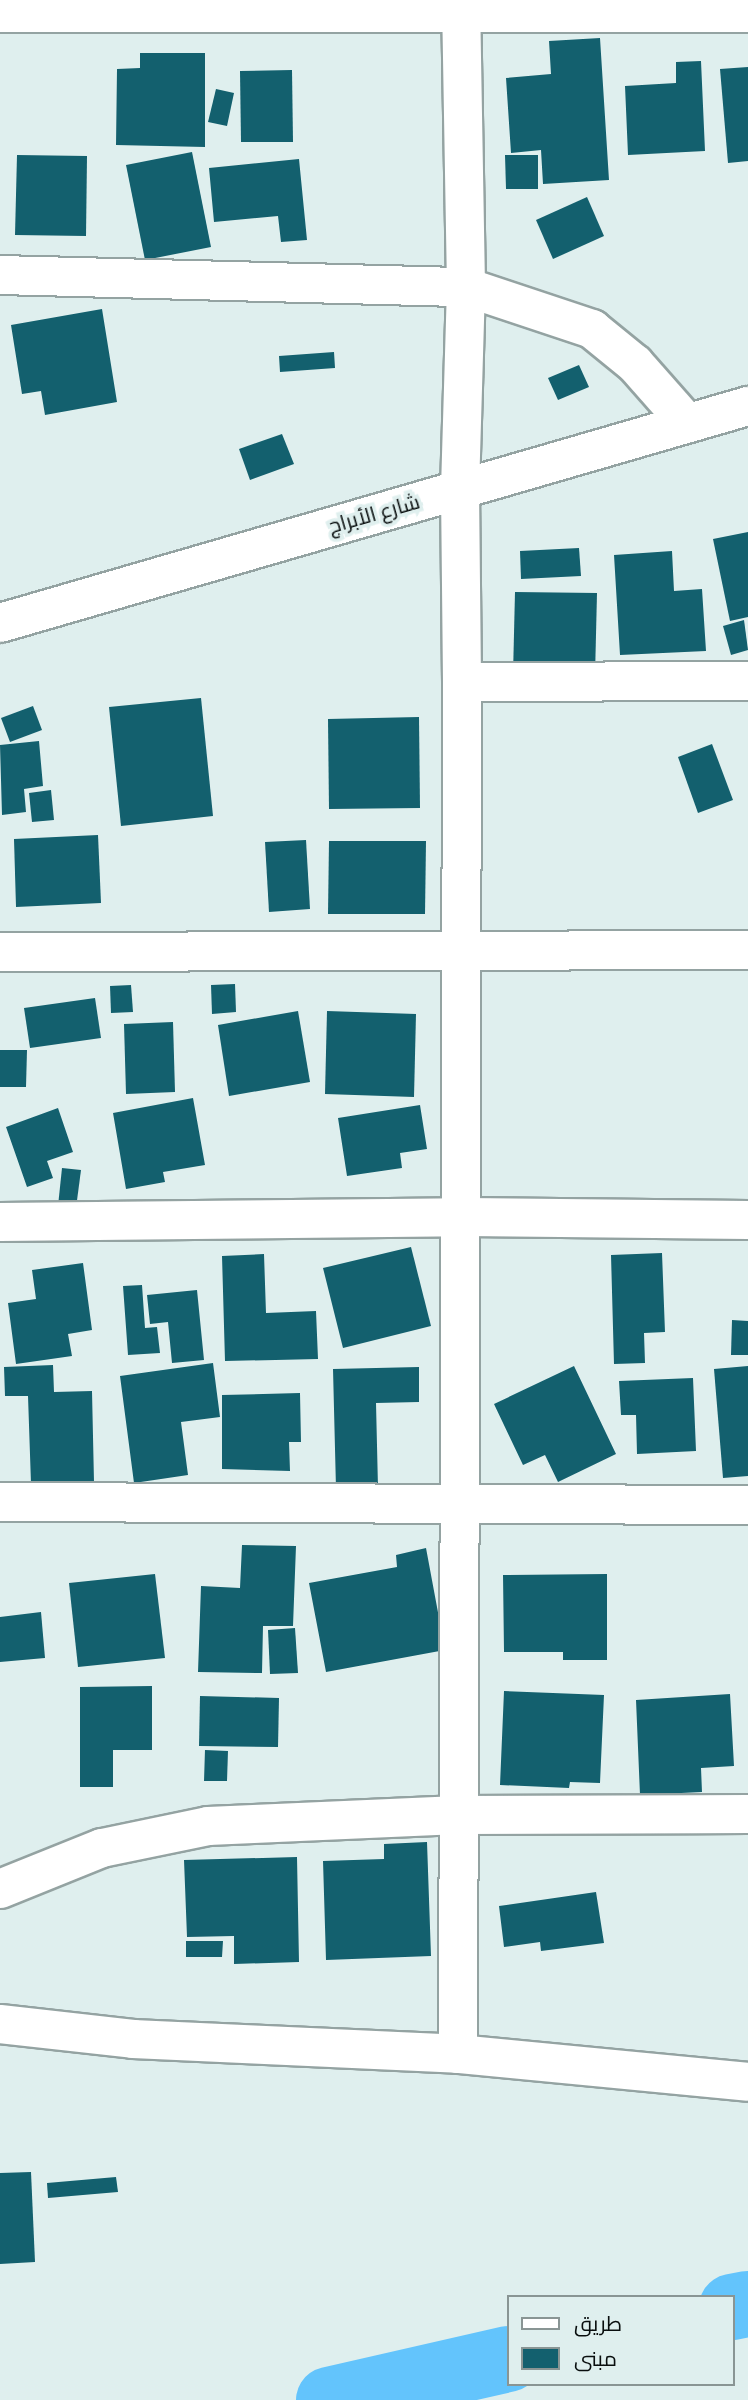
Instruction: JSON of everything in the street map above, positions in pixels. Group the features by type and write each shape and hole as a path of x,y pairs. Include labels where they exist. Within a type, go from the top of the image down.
{"street":[{"path":"0,13 461,6 748,13"},
{"path":"458,2054 462,952 460,489 466,287 461,6"},
{"path":"0,275 466,287 592,330 635,364 687,423"},
{"name":"شارع الأبراج","path":"0,622 748,406"},
{"path":"462,682 748,681"},
{"path":"0,952 748,950"},
{"path":"0,1222 461,1217 748,1220"},
{"path":"0,1502 748,1505"},
{"path":"0,1889 102,1847 208,1826 459,1815 748,1814"},
{"path":"0,2024 133,2039 458,2054 748,2082"}],"building":[{"path":"600,38 609,180 543,184 541,150 511,153 506,78 551,74 549,41"},
{"path":"140,53 205,53 205,147 116,145 117,69 140,68"},
{"path":"701,61 705,151 628,155 625,86 676,83 676,62"},
{"path":"748,67 748,161 728,163 720,69"},
{"path":"292,70 293,142 241,142 240,71"},
{"path":"216,89 234,93 227,126 208,122"},
{"path":"192,152 211,247 145,260 126,165"},
{"path":"17,155 87,156 86,236 15,235"},
{"path":"505,155 538,155 538,189 506,189"},
{"path":"299,159 307,240 281,242 278,216 214,222 209,168"},
{"path":"587,197 604,236 553,259 536,220"},
{"path":"102,309 117,402 45,415 41,391 22,394 11,325"},
{"path":"334,352 335,368 280,372 279,356"},
{"path":"579,365 589,387 558,400 548,378"},
{"path":"282,434 294,464 250,480 239,449"},
{"path":"748,532 748,617 730,621 713,539"},
{"path":"579,548 581,576 521,579 520,551"},
{"path":"672,551 674,591 702,589 706,651 620,655 614,555"},
{"path":"515,592 597,593 595,676 513,675"},
{"path":"744,620 748,650 731,655 723,626"},
{"path":"201,698 213,816 121,826 109,707"},
{"path":"33,706 42,730 10,742 1,718"},
{"path":"419,717 420,808 329,809 328,719"},
{"path":"39,741 43,786 24,789 26,812 2,815 0,745"},
{"path":"712,744 733,800 698,813 678,757"},
{"path":"51,790 54,820 32,822 29,793"},
{"path":"98,835 101,903 16,907 14,839"},
{"path":"306,840 310,909 269,912 265,842"},
{"path":"329,841 426,841 425,914 328,914"},
{"path":"235,984 236,1012 212,1014 211,985"},
{"path":"131,985 133,1012 111,1013 110,986"},
{"path":"95,998 101,1038 30,1048 24,1008"},
{"path":"298,1011 310,1082 229,1096 218,1025"},
{"path":"327,1011 416,1014 414,1097 325,1094"},
{"path":"173,1022 175,1092 126,1094 124,1024"},
{"path":"0,1050 27,1050 26,1087 0,1087"},
{"path":"193,1098 205,1165 163,1172 165,1182 126,1189 113,1113"},
{"path":"420,1105 427,1149 400,1153 402,1168 347,1176 338,1118"},
{"path":"58,1108 73,1152 47,1161 53,1178 27,1187 6,1127"},
{"path":"62,1168 81,1170 76,1208 58,1206"},
{"path":"411,1247 431,1326 343,1348 323,1268"},
{"path":"662,1253 665,1332 644,1333 645,1363 614,1364 611,1255"},
{"path":"264,1254 266,1313 316,1311 318,1359 225,1361 222,1256"},
{"path":"83,1263 92,1330 68,1334 72,1356 16,1364 8,1303 36,1299 32,1270"},
{"path":"142,1285 145,1328 157,1327 160,1353 128,1355 123,1286"},
{"path":"197,1290 204,1360 172,1363 168,1322 150,1324 147,1295"},
{"path":"732,1320 748,1321 748,1355 731,1355"},
{"path":"213,1363 220,1417 181,1422 188,1475 134,1483 120,1376"},
{"path":"53,1365 54,1392 92,1391 94,1482 31,1484 28,1396 5,1396 4,1367"},
{"path":"574,1366 616,1454 558,1482 545,1455 523,1465 494,1404"},
{"path":"748,1366 748,1476 723,1478 714,1369"},
{"path":"419,1367 419,1402 376,1403 378,1488 336,1489 333,1369"},
{"path":"693,1378 696,1451 637,1454 636,1415 621,1415 619,1381"},
{"path":"300,1393 301,1442 289,1442 290,1471 222,1469 222,1395"},
{"path":"242,1545 296,1546 293,1626 263,1626 262,1673 198,1672 201,1586 240,1588"},
{"path":"426,1548 445,1650 326,1672 309,1583 397,1567 396,1555"},
{"path":"155,1574 165,1658 78,1667 69,1583"},
{"path":"607,1574 607,1660 563,1660 563,1652 504,1652 503,1575"},
{"path":"41,1612 45,1658 0,1662 0,1617"},
{"path":"295,1628 298,1673 270,1674 268,1630"},
{"path":"152,1686 152,1750 113,1750 113,1787 80,1787 80,1687"},
{"path":"504,1691 604,1695 600,1783 570,1782 569,1788 500,1785"},
{"path":"730,1694 734,1766 701,1768 702,1792 640,1795 636,1700"},
{"path":"200,1696 279,1698 278,1747 199,1746"},
{"path":"205,1750 228,1751 227,1781 204,1781"},
{"path":"427,1842 431,1956 326,1960 323,1861 384,1859 384,1844"},
{"path":"297,1857 299,1962 234,1964 234,1936 187,1937 184,1860"},
{"path":"596,1892 604,1943 541,1951 540,1942 504,1947 499,1906"},
{"path":"186,1941 223,1941 222,1957 186,1957"},
{"path":"31,2172 35,2262 0,2264 0,2173"},
{"path":"116,2177 118,2192 48,2198 47,2183"}],"waterway":[{"path":"734,2307 748,2304"},
{"path":"329,2400 506,2359"}]}
